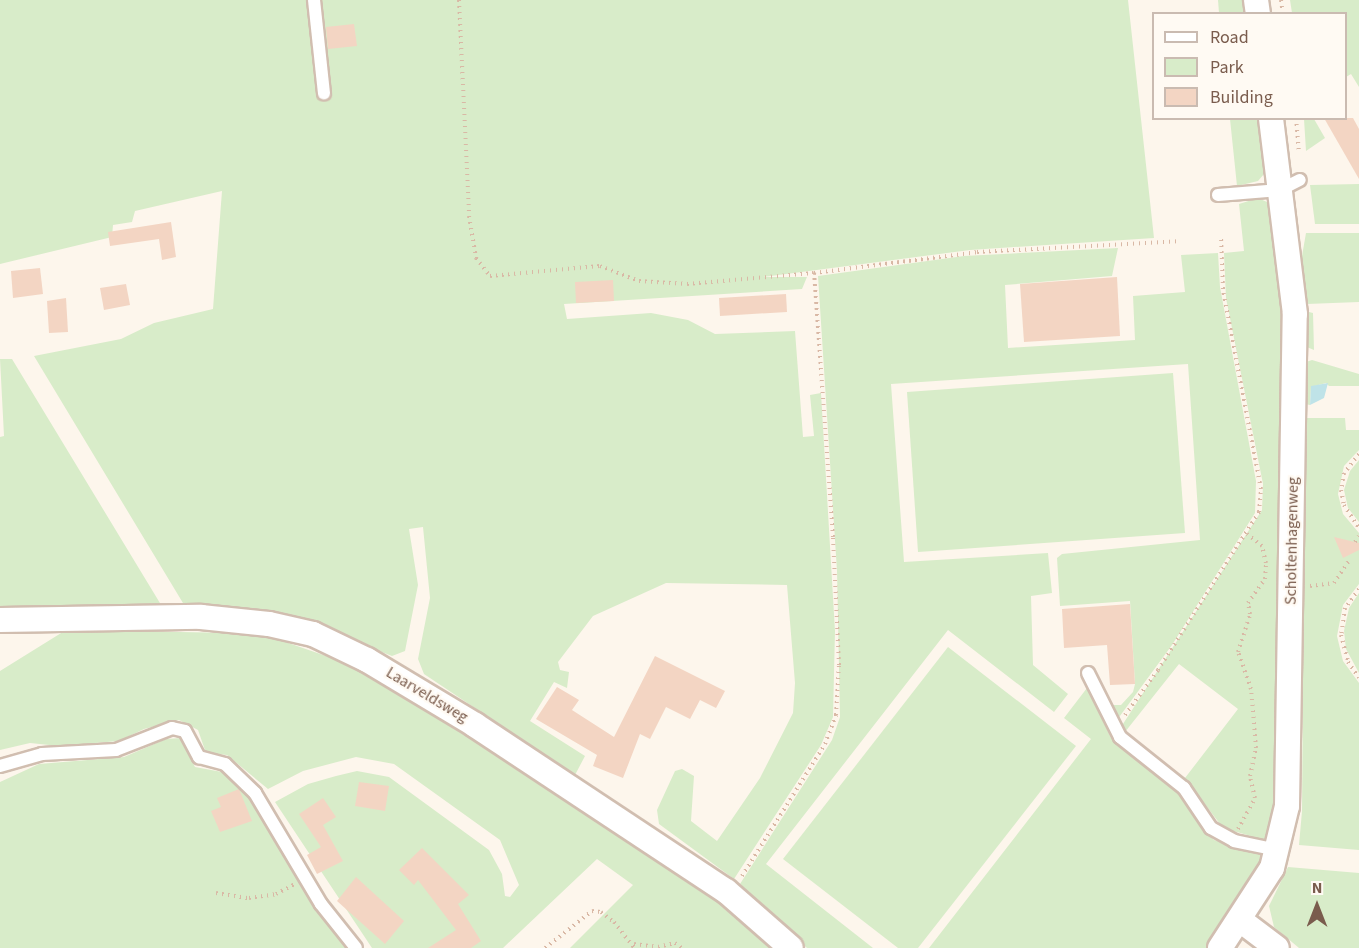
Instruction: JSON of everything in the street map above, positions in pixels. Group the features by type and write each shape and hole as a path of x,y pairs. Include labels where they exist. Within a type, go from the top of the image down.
{"street":[{"name":"Scholtenhagenweg","path":"1220,948 1265,882 1278,850 1287,789 1295,315 1290,185 1272,120"},
{"name":"Laarveldsweg","path":"0,620 201,617 269,624 313,634 367,660 475,725 730,895 791,948"},
{"path":"1240,920 1276,948"}],"lane":[{"path":"314,0 324,93"},
{"path":"1218,195 1290,185"},
{"path":"1088,673 1113,730 1184,788 1211,828 1234,841 1278,850"},
{"path":"0,766 42,754 116,750 172,728 185,731 199,757 225,764 255,793 306,878 356,948"}],"path":[{"path":"459,0 469,216 476,258 490,276 600,266 639,281 687,284 814,273 977,252 1178,241"},
{"path":"1113,730 1158,670 1259,512 1261,489 1223,289 1221,238"},
{"path":"730,895 825,744 836,715 839,666 834,560 814,273"},
{"path":"1359,454 1344,473 1341,490 1344,505 1359,528"},
{"path":"1234,841 1240,821 1255,798 1250,776 1256,748 1251,689 1238,652 1250,614 1248,603 1264,579 1266,563 1262,546 1246,534"},
{"path":"1355,542 1359,536"},
{"path":"1291,585 1334,584 1350,559"},
{"path":"1359,589 1345,608 1341,634 1348,662 1359,678"},
{"path":"216,893 249,898 276,894 306,878"},
{"path":"545,948 592,911 601,912 614,922 634,946 658,947 675,943 682,948"}],"green space":[{"path":"0,0 1128,0 1154,238 970,250 763,277 807,277 802,289 564,304 567,319 651,313 688,320 715,334 795,331 803,437 814,436 810,395 821,393 835,631 833,717 821,745 734,879 659,824 657,810 675,771 682,769 694,776 691,821 717,841 760,778 793,713 795,683 787,585 666,583 593,616 558,662 560,670 569,672 567,688 554,682 530,721 585,756 575,775 424,674 418,659 430,598 423,527 409,529 418,585 405,651 392,656 326,630 189,613 34,356 121,339 154,323 213,309 222,191 135,211 132,222 113,225 112,237 0,264"},
{"path":"1218,0 1249,0 1251,12 1219,12"},
{"path":"1290,0 1359,0 1359,87 1351,74 1347,76 1347,12 1292,12"},
{"path":"1230,120 1264,120 1270,167 1258,181 1237,186"},
{"path":"1304,120 1315,120 1325,138 1306,151"},
{"path":"1359,184 1359,224 1315,224 1310,185"},
{"path":"1258,198 1276,206 1288,336 1277,814 1268,839 1223,828 1185,778 1238,709 1179,664 1125,732 1121,727 1262,510 1263,484 1226,298 1224,253 1244,251 1239,204"},
{"path":"1306,233 1359,233 1359,302 1307,304 1301,301 1298,279"},
{"path":"1118,248 1112,276 1005,285 1008,348 1135,340 1133,296 1185,292 1181,255 1218,253 1220,287 1256,481 1255,513 1172,645 1117,720 1109,705 1121,705 1133,692 1135,684 1130,601 1060,606 1057,558 1062,554 1200,540 1188,364 891,384 904,562 1048,553 1052,593 1031,596 1033,665 1068,694 1054,712 948,630 766,864 873,948 807,948 740,884 832,740 840,717 837,571 818,276 964,256"},
{"path":"1309,312 1313,313 1314,350 1302,345 1303,316"},
{"path":"0,359 12,359 166,613 0,614 0,437 4,436"},
{"path":"1312,360 1359,374 1359,386 1329,386 1326,383 1311,387 1310,405 1305,404 1303,363"},
{"path":"1173,373 1185,533 918,552 907,392"},
{"path":"1305,418 1345,418 1346,430 1359,430 1359,450 1344,466 1338,494 1343,514 1359,533 1359,584 1343,605 1337,636 1343,661 1359,683 1359,850 1299,845 1302,811"},
{"path":"1359,460 1359,522 1348,508 1344,490 1350,471"},
{"path":"1359,593 1359,673 1346,649 1344,631 1349,608"},
{"path":"66,630 236,633 274,638 352,665 641,839 779,948 570,948 633,885 597,859 503,948 372,948 275,802 308,784 357,771 389,777 489,850 502,874 505,896 510,897 519,885 500,840 394,764 356,757 303,771 268,789 227,755 206,753 198,730 179,720 144,729 119,741 59,746 30,743 0,750 0,671"},
{"path":"948,647 1076,746 918,948 898,948 783,859"},
{"path":"1087,688 1111,738 1181,796 1206,833 1214,840 1265,856 1266,862 1211,948 929,948 1091,739 1064,718"},
{"path":"181,738 195,767 222,772 246,789 346,948 0,948 0,782 39,764 124,757 166,739"},
{"path":"1288,867 1359,873 1359,948 1299,948 1274,927 1269,906"}],"water":[{"path":"1328,383 1324,398 1310,405 1311,386"}],"building":[{"path":"354,24 357,46 328,49 326,27"},
{"path":"1353,118 1359,129 1359,179 1325,120"},
{"path":"171,222 176,257 162,260 159,239 110,246 108,232"},
{"path":"40,268 43,294 13,298 11,271"},
{"path":"1117,277 1120,336 1024,342 1020,284"},
{"path":"613,280 614,301 576,303 575,282"},
{"path":"126,284 130,305 104,310 100,288"},
{"path":"786,294 787,312 720,316 719,298"},
{"path":"66,298 68,332 49,333 47,301"},
{"path":"1334,537 1359,543 1359,550 1343,558"},
{"path":"1130,604 1135,684 1110,685 1107,645 1064,648 1062,609"},
{"path":"655,656 725,691 716,708 700,700 690,719 666,707 650,739 640,734 623,778 593,766 597,755 536,719 557,687 579,700 572,710 614,737"},
{"path":"359,782 389,786 385,811 355,806"},
{"path":"239,789 252,821 220,832 211,811 221,807 217,798"},
{"path":"323,798 336,817 323,825 343,861 317,874 307,855 321,847 299,814"},
{"path":"422,848 469,895 458,904 481,941 471,948 428,948 456,930 418,880 414,885 399,870"},
{"path":"356,877 404,921 385,944 337,901"}]}
